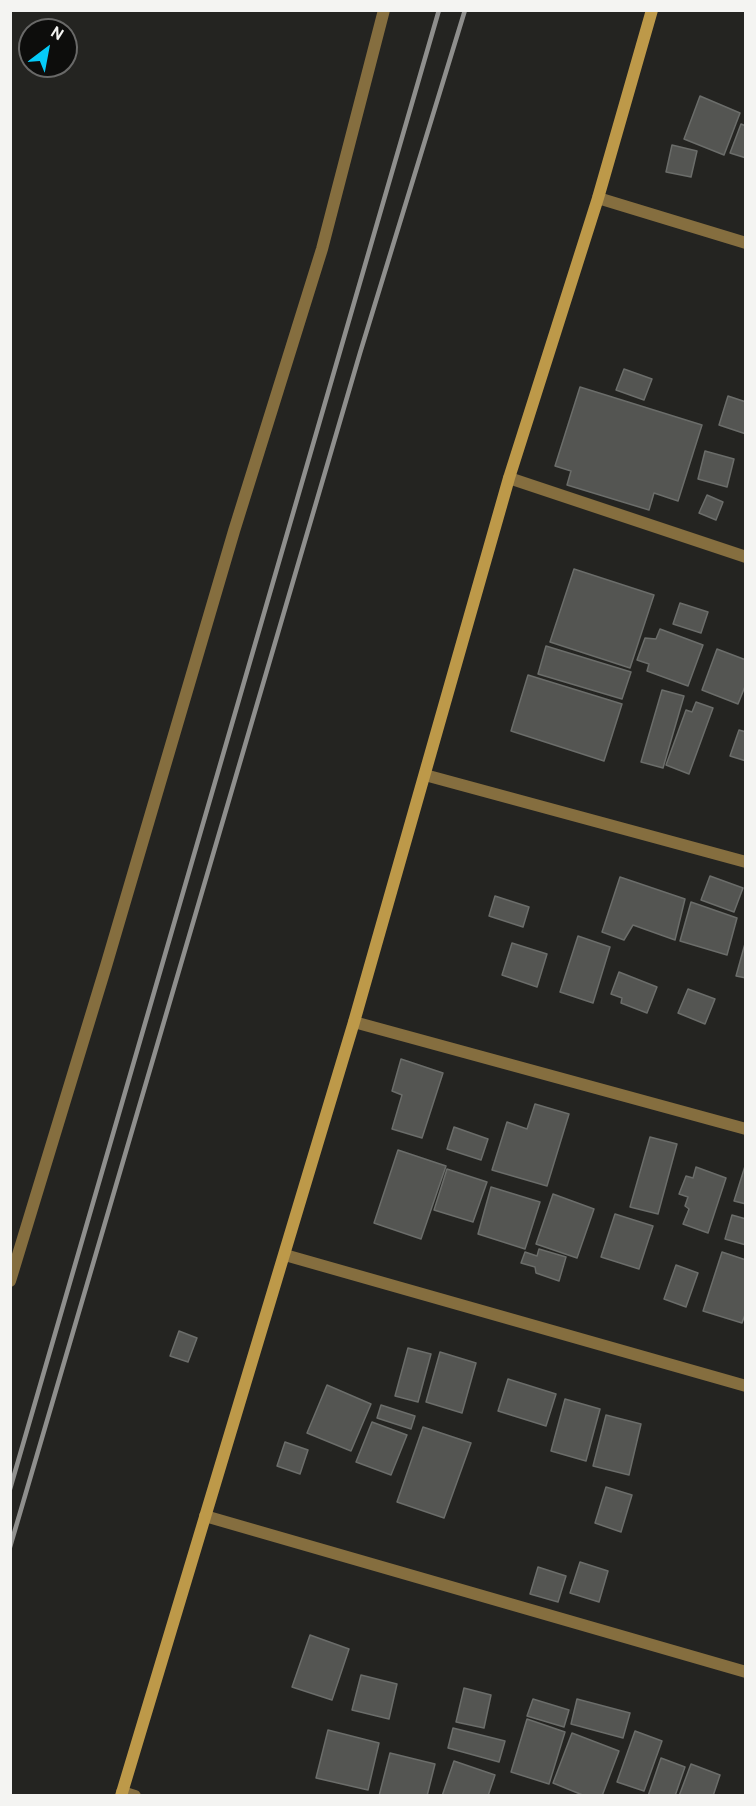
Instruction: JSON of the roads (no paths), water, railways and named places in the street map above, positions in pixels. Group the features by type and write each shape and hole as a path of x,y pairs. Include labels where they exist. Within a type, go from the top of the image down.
{"street":[{"path":"10,1281 106,966 234,531 322,249 384,10"},
{"path":"126,1794 205,1516 354,1022 509,478 598,198 652,10"},
{"path":"598,198 746,243"},
{"path":"509,478 746,557"},
{"path":"425,775 746,862"},
{"path":"354,1022 746,1129"},
{"path":"285,1256 746,1386"},
{"path":"205,1516 746,1672"}],"railway":[{"path":"10,1489 439,10"},
{"path":"10,1547 360,353 465,10"}]}
